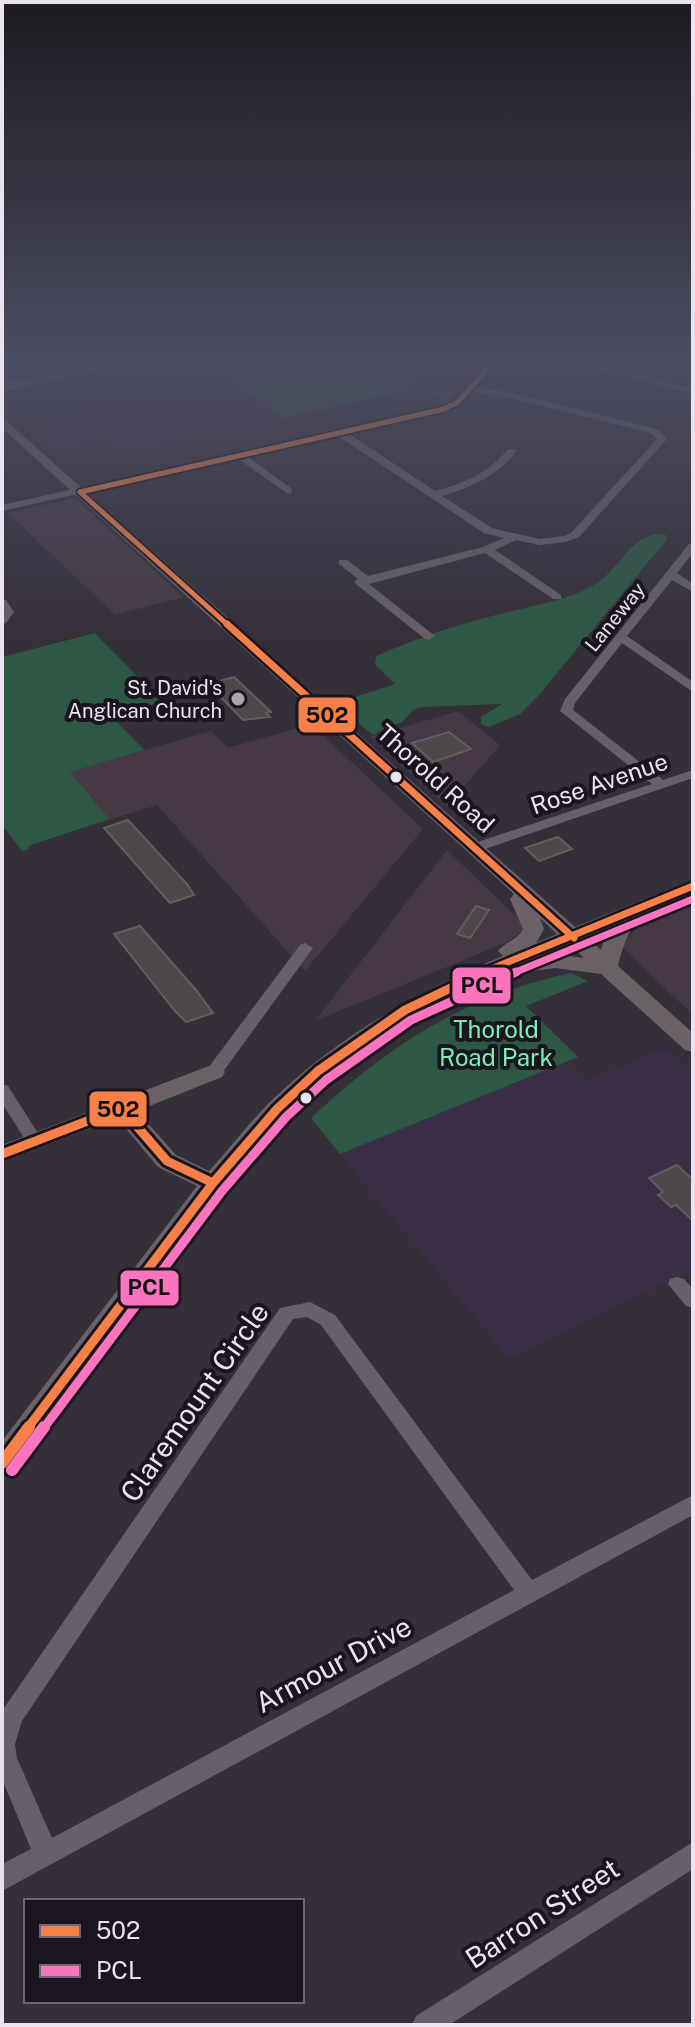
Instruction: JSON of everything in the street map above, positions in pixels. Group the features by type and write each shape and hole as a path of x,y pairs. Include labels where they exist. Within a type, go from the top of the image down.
{"street":[{"name":"Thorold Road","path":"40,456 693,1045"},
{"path":"2,508 240,456 288,491"},
{"path":"375,456 480,528 512,538 553,542 575,535 647,456"},
{"path":"433,495 487,476 509,456"},
{"path":"429,636 360,582 487,549 512,538"},
{"name":"Laneway","path":"662,785 566,711 569,702 693,546"},
{"path":"487,549 557,597"},
{"path":"343,562 367,581"},
{"path":"672,575 693,589"},
{"path":"2,620 8,612 4,604"},
{"path":"622,638 693,688"},
{"name":"Rose Avenue","path":"474,848 693,774"},
{"path":"2,1463 213,1183 277,1109 318,1071 405,1010 468,978 531,939 535,932 533,920 510,880"},
{"path":"468,978 574,938 693,886"},
{"path":"468,978 548,962 612,972 615,936 636,911"},
{"path":"2,1154 214,1072 305,948"},
{"path":"2,1090 35,1142"},
{"path":"121,1108 167,1161 213,1183"},
{"path":"677,1284 693,1301"},
{"name":"Claremount Circle","path":"46,1854 5,1758 3,1744 12,1716 287,1313 310,1309 328,1320 528,1592"},
{"name":"Armour Drive","path":"2,1878 693,1504"},
{"name":"Barron Street","path":"425,2025 693,1854"}],"shaded area":[{"path":"75,498 183,597 115,615 8,513"},
{"path":"458,711 500,745 447,806 370,737"},
{"path":"311,724 423,829 305,971 157,805 25,846 2,791 211,731 228,748"},
{"path":"447,850 520,920 523,931 505,943 315,1021"},
{"path":"693,905 693,1015 621,946 635,930"},
{"path":"666,1048 693,1072 693,1270 509,1359 340,1154 564,1063 583,1082"}],"green space":[{"path":"656,534 666,535 667,539 520,714 489,727 481,724 481,717 502,704 421,707 413,710 402,722 373,735 334,704 395,684 375,664 376,656 448,629 580,592 602,579 637,543"},
{"path":"95,633 162,702 112,717 144,750 70,772 109,819 28,846 29,849 22,851 2,825 2,657"},
{"name":"Thorold Road Park","path":"571,973 588,981 526,1006 578,1057 340,1154 311,1118 369,1068 430,1027 497,995"}],"building":[{"name":"St. David's Anglican Church","path":"234,677 271,712 266,713 270,717 243,720 208,684"},
{"path":"449,732 471,749 433,762 412,743"},
{"path":"128,820 194,895 170,903 104,828"},
{"path":"558,837 572,849 539,861 525,848"},
{"path":"476,906 489,910 470,938 457,934"},
{"path":"140,926 213,1013 186,1022 175,1011 114,934"},
{"path":"677,1165 693,1180 693,1221 676,1205 671,1207 658,1195 663,1192 649,1178"}],"transit line":[{"name":"502","path":"80,492 240,456"},
{"name":"502","path":"80,492 574,938"},
{"name":"502","path":"2,1463 213,1183 277,1109 318,1071 405,1010 468,978 693,886"},
{"name":"PCL","path":"12,1470 222,1191 286,1117 326,1080 411,1020 473,989 693,899"},
{"name":"502","path":"2,1154 121,1108 167,1161 213,1183"}],"place":[{"name":"St. David's Anglican Church","path":"238,699"}]}
